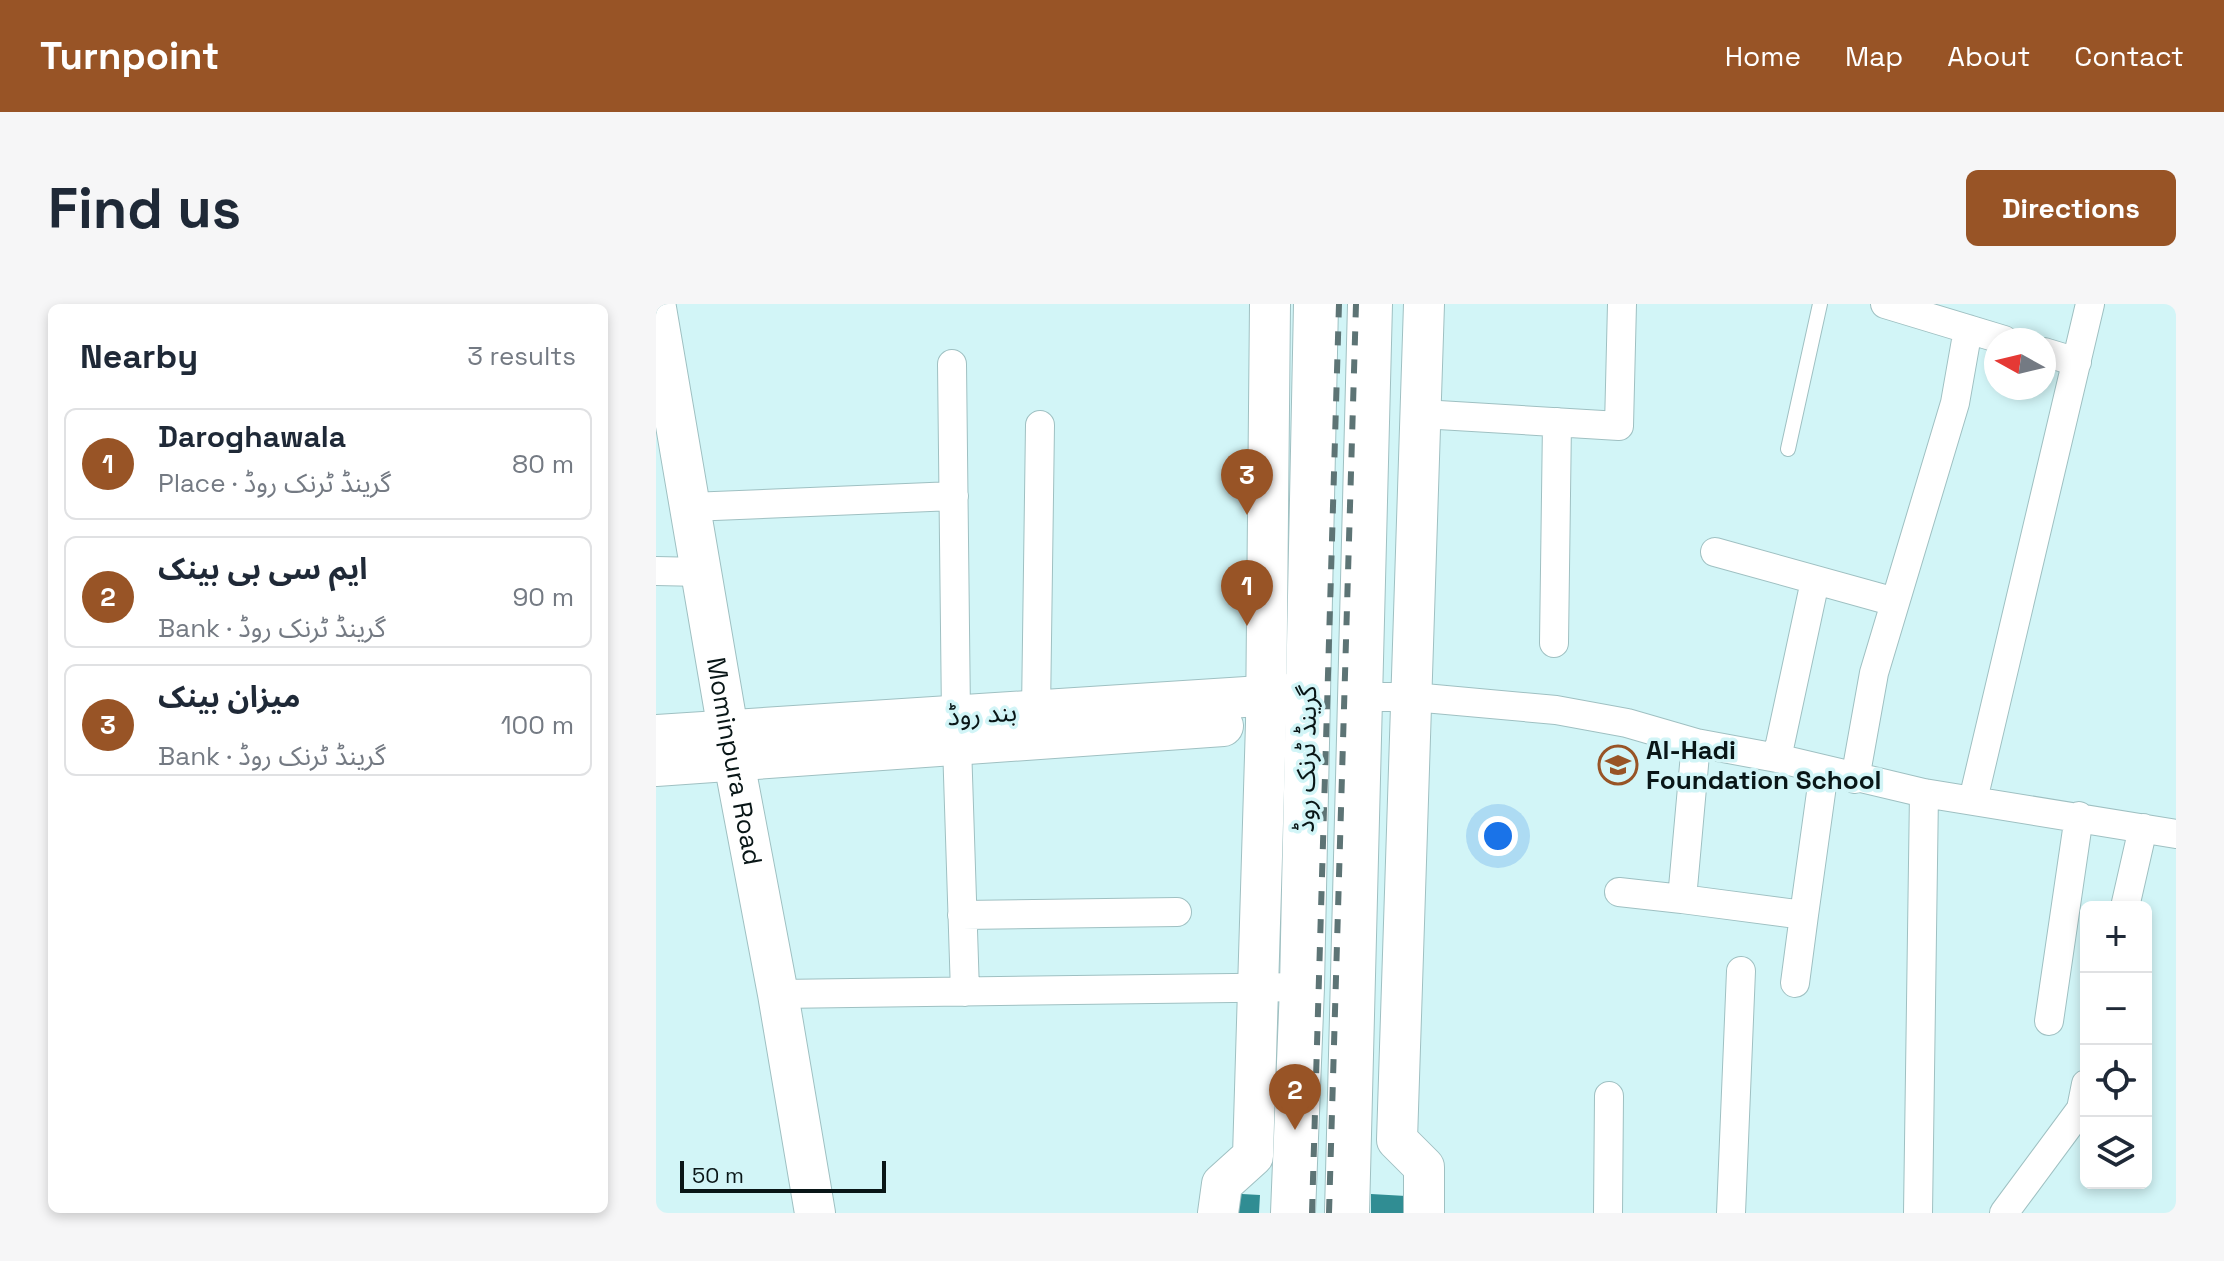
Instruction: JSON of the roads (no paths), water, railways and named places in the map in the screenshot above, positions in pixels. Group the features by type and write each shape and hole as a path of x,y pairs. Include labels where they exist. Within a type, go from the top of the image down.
{"main road":[{"name":"گرینڈ ٹرنک روڈ","path":"1293,1213 1302,987 1287,708 1316,304"},
{"name":"گرینڈ ٹرنک روڈ","path":"1347,1213 1370,304"}],"street":[{"path":"1218,1213 1222,1184 1253,1156 1259,989 1287,708 1270,304"},
{"path":"1424,304 1397,1140 1424,1167 1424,1213"},
{"path":"1422,414 1619,426 1622,304"},
{"path":"1885,304 1984,334"},
{"path":"1973,800 2090,304"},
{"name":"Mominpura Road","path":"656,308 815,1213"},
{"path":"1855,779 1874,673 1955,403 1968,329"},
{"path":"2056,356 2077,362"},
{"path":"952,364 956,730 965,992"},
{"path":"1554,643 1557,422"},
{"path":"1036,711 1040,425"},
{"path":"690,507 954,496"},
{"path":"1715,552 1895,602"},
{"path":"656,571 701,572"},
{"path":"1777,758 1815,581"},
{"path":"1358,697 1413,697 1556,710 1627,723 1696,743 1777,758 1924,793 2176,834"},
{"name":"بند روڈ","path":"956,730 1036,711 1287,708"},
{"name":"بند روڈ","path":"656,766 732,746 1287,708"},
{"name":"بند روڈ","path":"656,735 732,746"},
{"path":"1682,899 1696,743"},
{"path":"1795,983 1824,771"},
{"path":"1918,1213 1924,793"},
{"path":"2049,1021 2079,816"},
{"path":"2126,901 2143,828"},
{"path":"1619,892 1804,915"},
{"path":"962,915 1177,912"},
{"path":"1731,1213 1741,971"},
{"path":"778,994 1302,987"},
{"path":"1608,1213 1609,1096"},
{"path":"2004,1213 2080,1110"}],"lane":[{"path":"1788,449 1820,304"}],"railway":[{"path":"1312,1213 1339,304"},
{"path":"1329,1213 1356,304"}],"place":[{"name":"میزان بینک","path":"1247,515"},
{"name":"Daroghawala","path":"1247,626"},
{"name":"Al-Hadi Foundation School","path":"1618,765"},
{"name":"ایم سی بی بینک","path":"1295,1130"}]}
